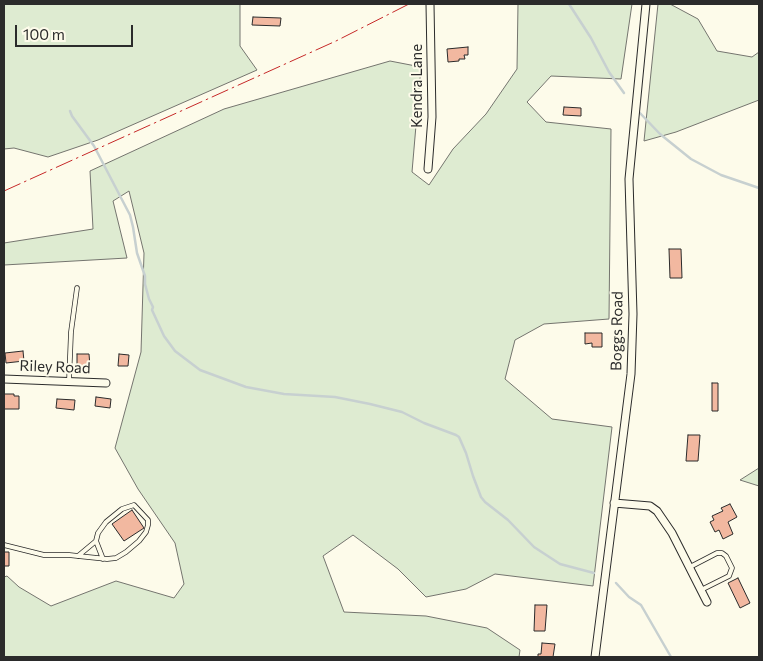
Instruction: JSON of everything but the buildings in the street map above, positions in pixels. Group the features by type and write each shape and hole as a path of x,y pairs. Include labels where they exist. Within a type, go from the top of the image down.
{"street":[{"name":"Kendra Lane","path":"428,169 432,117 430,4"},
{"name":"Boggs Road","path":"595,657 631,374 633,314 629,179 646,4"},
{"name":"Riley Road","path":"4,379 106,383"},
{"path":"614,503 650,506 657,511 672,533 707,602"}],"lane":[{"path":"68,381 71,332 77,288"},
{"path":"4,545 44,555 103,559 116,558 126,552 146,532 148,520 137,507 130,506 122,509 106,522 98,533 96,540 78,556"},
{"path":"96,540 103,559"},
{"path":"690,567 717,553 722,553 726,556 732,568 729,576 702,590"}],"green space":[{"path":"4,4 240,4 240,46 257,70 98,140 48,157 14,148 4,149"},
{"path":"518,4 632,4 621,79 551,76 527,102 546,122 611,129 609,319 544,324 515,340 505,379 552,419 612,427 593,586 495,574 466,589 426,597 398,569 353,535 323,556 344,612 426,616 487,628 520,650 519,657 4,657 4,577 7,576 19,587 51,606 116,581 174,598 184,584 175,543 138,489 115,448 141,352 144,253 129,191 113,201 127,258 4,265 4,243 93,229 90,171 224,109 390,61 421,67 412,172 429,185 453,149 486,114 517,69"},
{"path":"658,4 670,4 698,19 717,51 752,57 759,52 759,100 676,132 644,141"},
{"path":"759,468 759,486 740,480"}],"waterway":[{"path":"569,4 591,38 609,72 624,93"},
{"path":"70,111 94,146 130,215 137,253 145,276 145,284 153,307 152,310 164,336 175,351 200,370 246,387 284,394 335,397 370,404 402,412 456,435 459,437 466,453 481,497 485,502 508,520 534,547 560,564 594,573"},
{"path":"638,111 660,134 691,159 721,175 759,188"},
{"path":"616,583 629,597 641,605 671,657"}],"power":[{"path":"4,191 336,41 409,4"}]}
